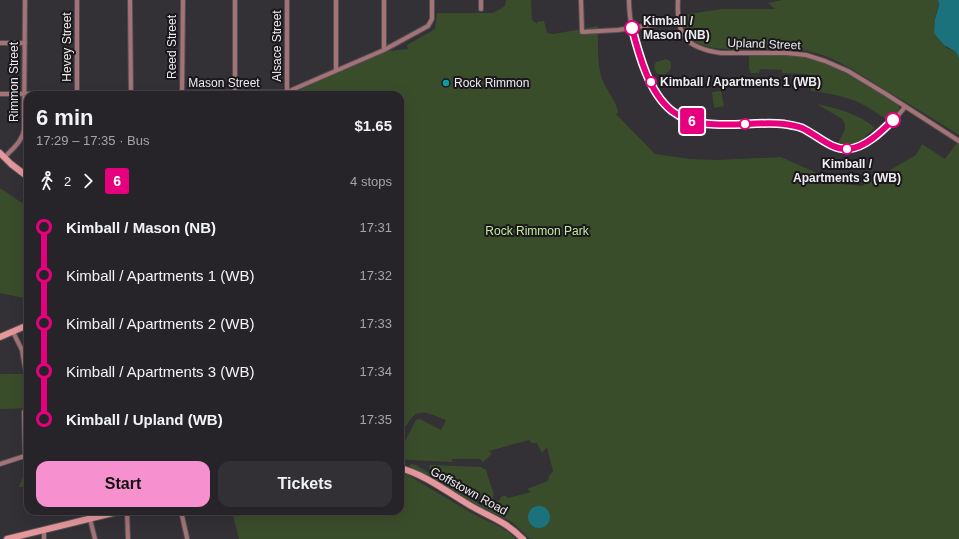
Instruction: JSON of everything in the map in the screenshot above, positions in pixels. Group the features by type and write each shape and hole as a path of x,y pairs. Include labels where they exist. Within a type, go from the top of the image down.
{"main road":[{"path":"2,155 24,174"},
{"path":"0,338 24,327"},
{"name":"Goffstown Road","path":"404,470 419,476 473,507 500,520 512,528 523,539"},
{"path":"7,539 106,515"}],"street":[{"name":"Rimmon Street","path":"24,0 24,91"},
{"name":"Hevey Street","path":"77,0 77,91"},
{"path":"130,0 131,91"},
{"name":"Reed Street","path":"182,91 183,0"},
{"path":"234,91 235,0"},
{"name":"Alsace Street","path":"287,0 287,91"},
{"path":"336,0 336,70"},
{"path":"384,0 384,50"},
{"name":"Mason Street","path":"289,91 408,38 431,23 433,14 432,0"},
{"path":"481,0 481,9"},
{"path":"581,0 582,32 632,28 678,21"},
{"path":"629,0 632,28 641,60 658,96 672,111 689,120 714,124 784,124 798,126 833,146 847,149 866,143 886,128 905,106"},
{"name":"Upland Street","path":"678,0 678,21 684,37 688,42 697,47 721,53 786,53 816,58 834,64 905,106 959,141"},
{"path":"0,43 25,43"},
{"name":"Mason Street","path":"0,94 24,94"},
{"name":"Rimmon Street","path":"2,155 22,137 24,130 24,94"},
{"path":"13,332 22,350 24,362"},
{"path":"0,464 24,457"},
{"path":"127,515 128,539"},
{"path":"182,515 187,538"},
{"path":"90,519 95,539"},
{"path":"44,530 44,539"}],"green space":[{"name":"Rock Rimmon Park","path":"506,0 531,0 532,20 537,24 537,22 544,21 547,33 554,34 598,26 600,73 616,104 618,113 616,114 655,154 690,159 717,160 781,157 841,184 862,186 916,155 922,144 945,159 959,140 959,539 530,539 512,522 477,505 409,466 411,464 416,465 481,505 490,507 495,507 504,495 508,498 531,492 527,489 548,481 549,476 553,471 547,447 542,453 537,443 532,443 529,440 489,451 492,454 483,462 480,459 451,459 453,462 408,460 404,458 404,442 416,420 420,419 441,430 446,420 423,412 415,415 410,419 406,426 404,425 404,91 297,91 388,51 408,49 407,45 435,29 437,13 493,13 505,6"},
{"path":"782,0 938,0 934,30 947,48 956,52 959,58 959,135 855,71 824,56 813,52 790,49 746,50 704,46 692,39 687,33 684,25 683,15 722,9 775,9 768,3"},
{"path":"751,55 797,55 812,58 835,66 868,84 899,104 899,109 889,121 860,103 848,98 811,91 811,79 808,74 782,73 782,70 760,69 759,73 751,73 749,69 749,57"},
{"path":"666,59 670,61 670,70 665,74 656,73 654,66 656,62"},
{"path":"721,91 724,106 714,108 712,92"},
{"path":"817,104 855,115 875,128 865,136 866,140 852,146 841,145 838,143 845,128 844,122 842,119"},
{"path":"0,188 24,204 24,298 0,293"},
{"path":"0,374 24,374 24,408 0,409"},
{"path":"430,465 481,467 486,470 494,495 492,500 487,502 483,500 429,468"},
{"path":"24,473 24,487 19,487"},
{"path":"404,474 477,516 503,528 516,539 239,539 233,515 404,515"}],"water":[{"path":"938,0 959,0 959,58 956,52 944,45 934,33 935,19 939,5"},
{"path":"539,506 547,509 550,517 547,525 539,528 531,525 528,517 531,509"}],"bus line":[{"name":"6","path":"632,28 641,60 658,96 672,111 689,120 714,124 784,124 798,126 833,146 842,149 852,149 862,146 893,120"}],"place":[{"name":"Kimball / Mason (NB)","path":"632,28"},
{"name":"Kimball / Apartments 1 (WB)","path":"651,82"},
{"name":"Rock Rimmon","path":"446,83"},
{"name":"Kimball / Apartments 3 (WB)","path":"847,149"}]}
